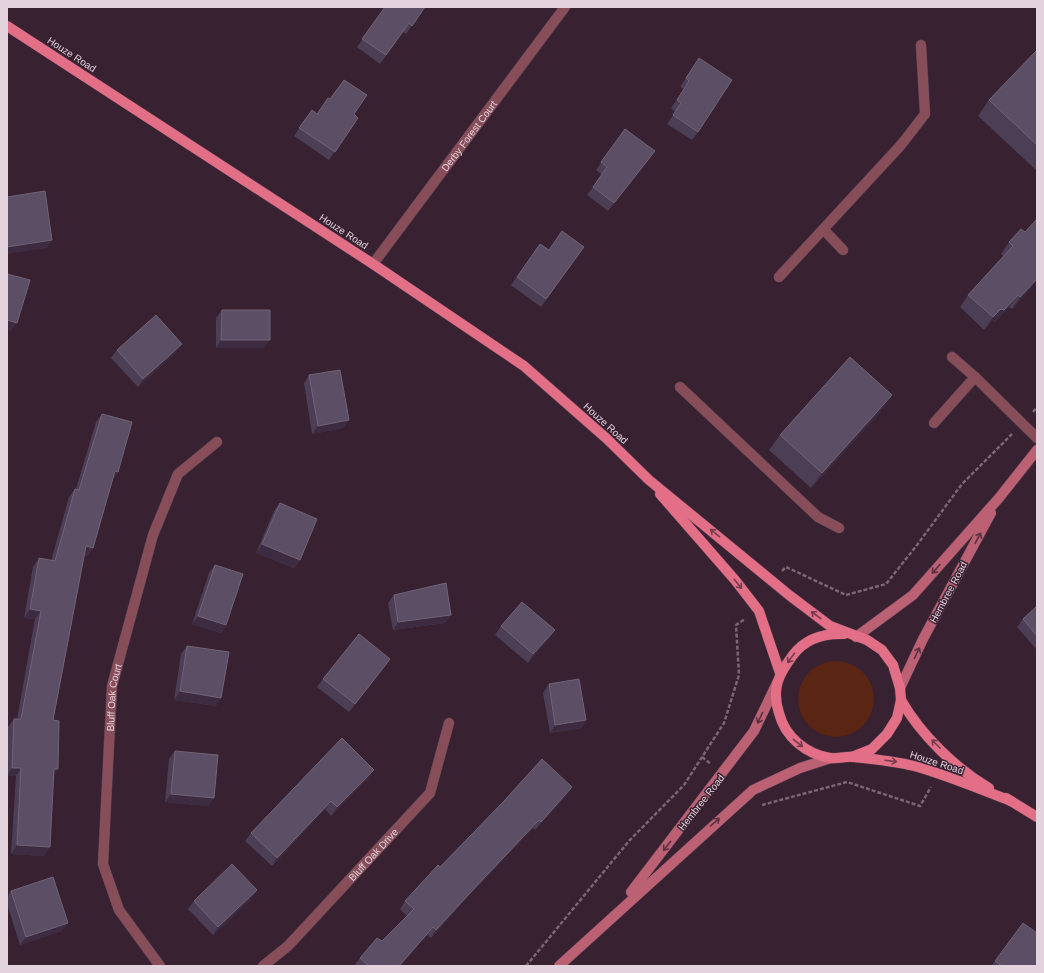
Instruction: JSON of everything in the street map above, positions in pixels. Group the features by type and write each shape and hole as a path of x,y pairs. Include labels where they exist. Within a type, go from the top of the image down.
{"main road":[{"name":"Houze Road","path":"7,26 373,264 524,366 606,438 649,480 789,594 830,626 867,640 882,650 893,665 900,688 901,700 896,718 887,734 872,749 852,757"},
{"name":"Houze Road","path":"649,480 677,516 735,580 759,611 778,678 776,704 782,724 794,740 811,752 831,758 852,757 896,762 933,772 1011,801"},
{"name":"Houze Road","path":"778,678 798,648 814,638 831,634 853,635"},
{"name":"Houze Road","path":"901,700 910,715 956,763 982,784 1037,817"}],"street":[{"name":"Derby Forest Court","path":"373,264 565,7"},
{"path":"779,277 902,145 925,114 921,45"},
{"path":"824,230 843,250"},
{"path":"952,357 975,377 1037,438"},
{"path":"934,423 975,377"},
{"path":"680,388 818,517 839,528"},
{"name":"Bluff Oak Court","path":"160,966 119,910 103,864 112,686 153,535 178,474 218,442"},
{"name":"Hembree Road","path":"853,635 884,618 913,595 999,498 1037,450"},
{"name":"Hembree Road","path":"900,688 923,639 999,498"},
{"name":"Hembree Road","path":"614,914 724,773 754,731 778,678"},
{"name":"Bluff Oak Drive","path":"263,966 288,946 430,793 449,723"},
{"name":"Hembree Road","path":"559,966 614,914 753,790 800,768 831,758"}],"path":[{"path":"702,757 724,773"},
{"path":"753,790 760,805 847,782 920,806 935,780 933,772"}],"shaded area":[{"path":"836,661 850,664 863,672 871,685 874,699 871,713 863,726 850,734 836,737 822,734 809,726 801,713 798,699 801,685 809,672 822,664"}],"building":[{"path":"385,7 425,7 412,26 409,23 386,55 362,39"},
{"path":"1037,50 1037,145 989,100"},
{"path":"699,58 732,80 698,132 673,115 681,103 677,100 689,81 686,78"},
{"path":"344,80 367,95 354,114 358,118 335,152 299,128 312,110 317,114 328,98 330,99"},
{"path":"625,129 655,151 614,203 593,187 607,167 601,162"},
{"path":"45,191 52,240 7,247 7,197"},
{"path":"1037,219 1037,279 1020,297 1018,295 1004,310 1001,309 993,317 968,295 1013,246 1009,242 1021,229 1025,232"},
{"path":"562,231 584,247 546,299 517,277 540,244 549,250"},
{"path":"7,274 30,280 17,323 7,320"},
{"path":"222,310 270,310 270,340 221,340"},
{"path":"156,315 182,344 143,379 117,350"},
{"path":"850,357 892,395 822,473 780,435"},
{"path":"340,370 349,420 318,426 309,375"},
{"path":"102,414 132,422 118,472 115,471 93,548 86,546 53,720 59,721 58,769 54,769 50,847 17,845 21,768 12,768 14,719 21,719 41,611 30,609 39,558 55,561 75,489 79,490"},
{"path":"280,503 317,519 300,560 262,544"},
{"path":"215,565 243,574 226,625 198,616"},
{"path":"446,583 451,615 398,622 394,595"},
{"path":"522,602 555,630 533,654 501,626"},
{"path":"1037,606 1037,636 1023,619"},
{"path":"359,634 390,659 355,704 323,679"},
{"path":"187,646 229,652 221,698 180,691"},
{"path":"579,679 586,720 555,725 549,684"},
{"path":"342,738 374,770 337,807 331,801 277,858 251,833"},
{"path":"175,751 218,755 214,798 171,794"},
{"path":"542,759 572,787 541,822 539,820 436,930 433,927 399,966 369,966 360,958 377,938 382,941 414,909 405,901 438,865 440,867 504,801"},
{"path":"232,864 257,890 218,927 194,901"},
{"path":"53,877 68,923 26,937 11,891"},
{"path":"1023,923 1037,933 1037,966 1002,966 995,961"}]}
